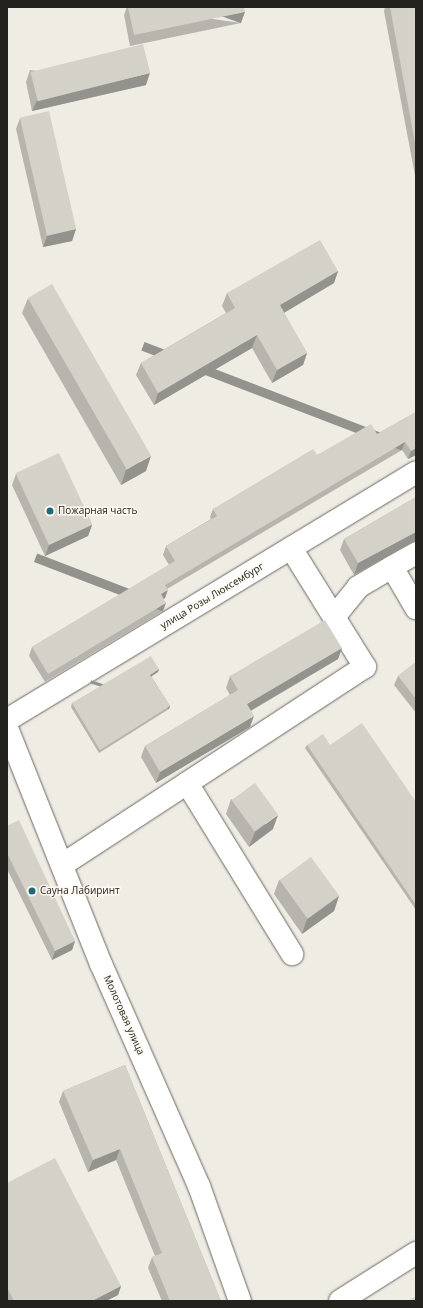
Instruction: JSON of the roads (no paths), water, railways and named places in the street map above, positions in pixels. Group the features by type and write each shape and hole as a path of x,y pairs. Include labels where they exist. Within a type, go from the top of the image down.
{"street":[{"name":"улица Розы Люксембург","path":"7,720 416,472"},
{"path":"62,865 365,667 291,548"},
{"path":"334,617 358,587 416,553"},
{"path":"392,567 416,608"},
{"name":"Молотовая улица","path":"7,728 101,964 199,1186 240,1301"},
{"path":"187,784 292,954"},
{"path":"340,1301 416,1253"}],"place":[{"name":"Пожарная часть","path":"50,511"},
{"name":"Сауна Лабиринт","path":"32,891"}]}
